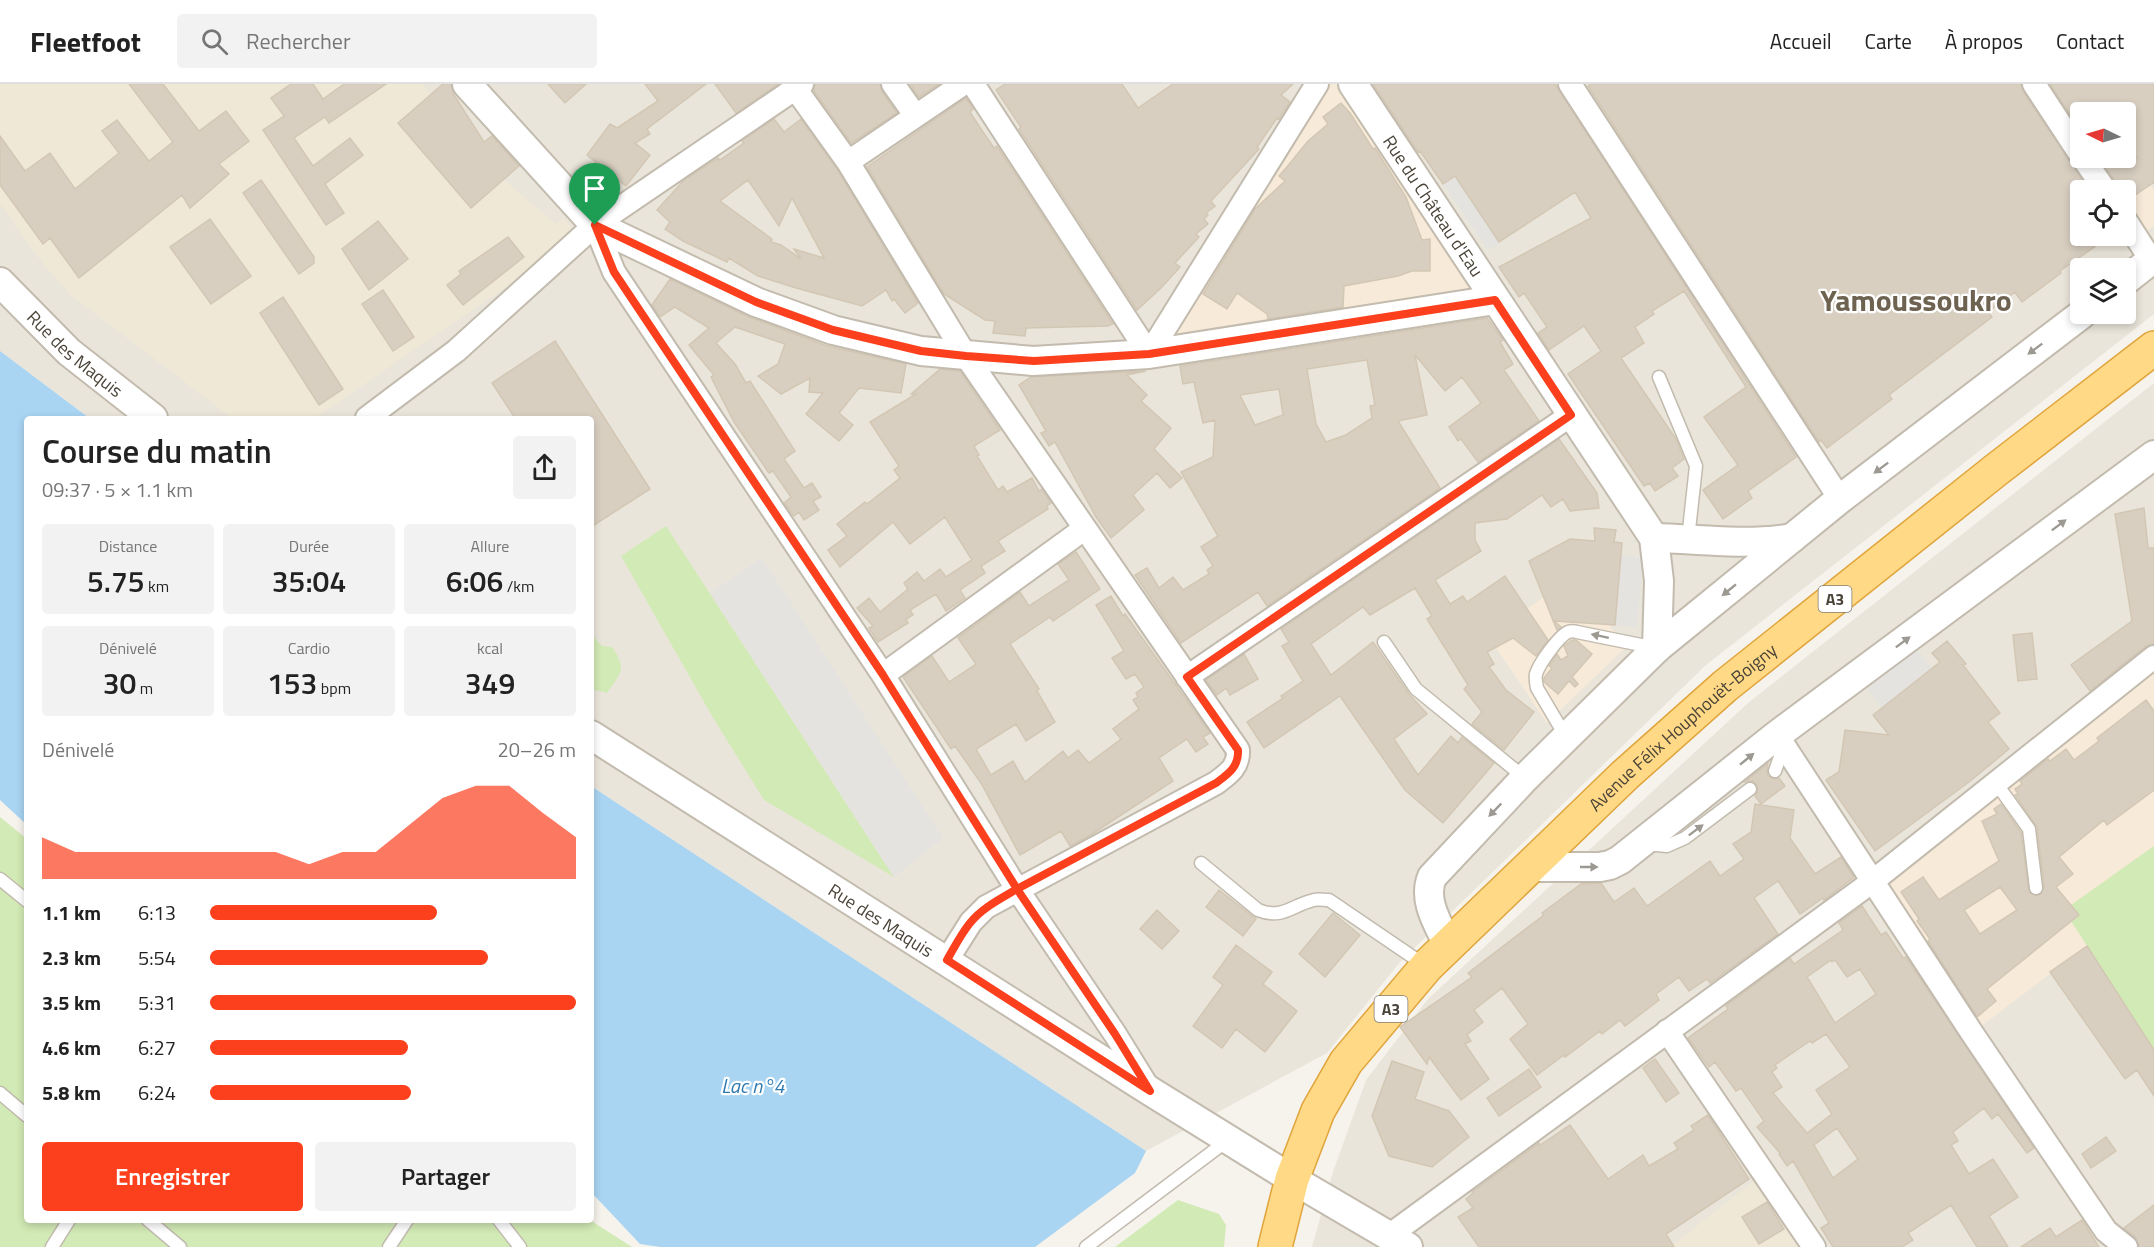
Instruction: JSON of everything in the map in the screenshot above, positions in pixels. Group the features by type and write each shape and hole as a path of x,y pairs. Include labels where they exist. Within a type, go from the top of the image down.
{"highway":[{"name":"Avenue Félix Houphouët-Boigny","path":"1292,1179 1318,1111 1346,1062 1438,957 1625,775 1725,686 1996,470 2154,348"},
{"name":"A3","path":"1275,1247 1292,1179"}],"street":[{"path":"467,84 595,225 614,272 883,675 1017,889 1115,1034 1150,1091"},
{"path":"893,84 915,115"},
{"path":"848,162 963,84"},
{"path":"973,84 1149,354"},
{"path":"1149,354 1317,84"},
{"name":"Rue du Château d'Eau","path":"1353,84 1654,538 1659,581 1657,648"},
{"path":"1570,84 1640,188 1840,499"},
{"path":"2034,84 2070,138"},
{"path":"370,416 456,351 595,225 799,86 966,356 1238,750 1239,759 1233,771 1216,783 986,907 970,922 947,960"},
{"path":"595,225 756,302 833,330 921,351 966,356 1034,361 1149,354 1495,300"},
{"path":"2136,235 2153,259 2136,272"},
{"name":"Rue des Maquis","path":"0,282 69,352 150,416"},
{"path":"1438,957 1428,885 1432,877 1525,778 1657,648 1840,499 2070,323"},
{"path":"1187,677 1571,415"},
{"path":"1530,867 1610,865 1620,860 1778,736 2154,455"},
{"path":"883,675 1084,529"},
{"path":"1654,538 1760,542 1792,538"},
{"path":"1399,1241 1667,1031 1873,881 2154,657"},
{"path":"1778,736 2106,1231 2125,1247"},
{"name":"Rue des Maquis","path":"594,737 1150,1091 1292,1179 1399,1241"},
{"path":"1667,1031 1814,1247"}],"lane":[{"path":"1659,377 1696,466 1688,539"},
{"path":"1566,738 1535,681 1540,665 1563,636 1568,632 1577,632 1657,648"},
{"path":"1384,642 1416,689 1525,778"},
{"path":"1775,771 1779,757 1778,736"},
{"path":"1996,783 2029,829 2036,888"},
{"path":"1642,843 1667,846 1685,838 1750,789"},
{"path":"1201,863 1258,910 1276,914 1314,900 1329,900 1438,957"},
{"path":"0,879 24,899"},
{"path":"0,1093 24,1113"},
{"path":"1086,1247 1229,1139"},
{"path":"52,1247 67,1223"},
{"path":"152,1223 180,1247"},
{"path":"388,1247 405,1223"},
{"path":"501,1223 520,1247"}],"shaded area":[{"path":"0,84 2154,84 2154,314 1706,665 1400,962 1327,1053 1146,1151 594,788 594,416 86,416 0,351"},
{"path":"0,84 423,84 431,98 503,179 556,224 564,219 579,237 318,416 229,416 72,296 44,265 0,204"},
{"path":"1322,84 1345,84 1480,297 1170,338"},
{"path":"1455,176 1499,243 1488,250 1443,184"},
{"path":"2150,185 2154,190 2154,226 2147,231 2136,215 2136,194"},
{"path":"2154,383 2154,1247 1312,1247 1333,1172 1366,1080 1428,999 1748,703"},
{"path":"1621,556 1643,557 1637,627 1615,625"},
{"path":"762,558 943,838 894,877 710,593"},
{"path":"1544,597 1555,621 1609,625 1627,646 1547,723 1488,636"},
{"path":"1912,643 1932,669 1882,708 1862,682"},
{"path":"2154,668 2154,846 2065,910 2087,946 1972,1033 1873,881"},
{"path":"1758,1178 1804,1247 1670,1247"}],"green space":[{"path":"666,526 894,877 764,800 712,716 621,556"},
{"path":"594,637 602,646 612,647 620,661 619,675 607,693 594,690"},
{"path":"0,817 24,837 24,1223 594,1223 632,1247 0,1247"},
{"path":"2154,846 2154,1050 2064,910"},
{"path":"1178,1200 1219,1214 1226,1225 1224,1247 1115,1247"}],"water":[{"path":"0,351 86,416 24,416 24,822 0,800"},
{"name":"Lac n°4","path":"594,788 1146,1151 1135,1173 1035,1247 660,1247 640,1244 594,1195"}],"building":[{"path":"129,84 163,84 199,131 226,111 249,141 219,164 229,174 190,208 182,195 79,278 50,238 43,244 0,185 0,136 25,171 50,153 75,189 119,153 102,131 117,120 149,161 173,142"},
{"path":"291,84 313,84 323,99 344,84 386,84 329,123 325,117 294,138 313,166 350,138 363,155 325,184 344,213 326,225 263,130 284,116 271,98"},
{"path":"443,84 451,84 454,95 484,142 492,136 519,166 471,208 398,123"},
{"path":"548,84 586,84 565,103"},
{"path":"645,84 706,84 647,129 650,134 635,143 650,155 626,186 587,155 610,124 617,128 658,101"},
{"path":"715,84 778,84 736,113"},
{"path":"815,84 880,84 882,92 897,113 851,143 814,91"},
{"path":"910,84 939,84 919,97"},
{"path":"1005,84 1122,84 1138,108 1173,84 1293,84 1281,95 1290,102 1257,147 1259,149 1211,201 1215,206 1206,213 1208,215 1204,219 1208,224 1196,234 1199,237 1175,263 1180,267 1137,310 996,90"},
{"path":"1373,84 1555,84 1796,457 1748,491 1752,498 1723,519 1703,490 1738,465 1704,417 1746,387 1684,291 1652,311 1654,314 1635,327 1644,343 1621,358 1676,439 1684,459 1672,468 1678,476 1655,491 1650,483 1644,486 1568,374 1601,351 1584,326 1549,350 1538,333 1547,327 1524,293 1519,297 1499,267 1591,218 1575,192 1499,242 1455,176 1443,184 1420,151 1418,152"},
{"path":"1590,84 2021,84 2023,91 2070,162 2070,168 2074,168 2082,180 2070,180 2070,246 2096,246 2079,258 2070,258 2070,264 2060,271 2061,273 2022,302 2015,292 1988,312 1992,317 1889,395 1892,399 1827,448 1821,440 1819,442 1588,86"},
{"path":"2050,84 2154,84 2154,184 2136,194 2136,180 2115,180 2106,168 2136,168 2136,102 2070,102 2070,115"},
{"path":"966,98 973,109 970,112 983,132 994,148 997,146 1113,324 1026,328 1025,336 993,333 995,321 985,320 944,294 867,167"},
{"path":"1341,103 1373,149 1375,148 1406,197 1422,240 1430,239 1430,271 1412,271 1398,276 1344,286 1343,307 1268,319 1267,314 1237,293 1227,309 1203,294 1255,209 1285,181 1279,176 1308,141 1328,124 1323,117"},
{"path":"774,119 784,132 801,119 837,169 918,303 905,313 894,299 892,301 886,290 862,306 796,288 758,276 729,258 727,262 683,241 665,229 670,222 657,210 684,180 718,158 720,160 744,143 742,141","holes":["748,180 779,226 792,198 824,258 794,249 801,259 781,245 771,242 772,239 720,201"]},
{"path":"261,180 314,257 314,263 299,274 243,193"},
{"path":"210,219 251,276 211,304 170,247"},
{"path":"378,221 408,259 369,290 342,249"},
{"path":"508,237 524,257 463,305 447,285 461,274 459,271"},
{"path":"670,279 749,317 827,346 906,364 901,393 859,388 839,413 853,425 839,441 806,414 823,393 809,392 810,378 781,394 758,376 778,364 785,344 735,327 716,343 735,364 746,383 750,381 795,451 784,459 804,488 812,483 821,497 813,501 819,510 804,520 799,512 794,516 784,503 791,497 773,471 769,473 734,422 711,377 714,375 689,345 709,328 675,307 660,317 652,305"},
{"path":"383,290 414,337 393,351 362,304"},
{"path":"283,297 343,389 319,405 260,313"},
{"path":"1487,318 1503,340 1500,342 1513,364 1504,370 1539,421 1478,462 1461,439 1458,441 1449,427 1481,403 1462,377 1445,391 1415,355 1427,415 1398,421 1440,488 1267,606 1258,592 1181,643 1135,575 1147,568 1159,588 1173,577 1183,590 1209,574 1207,570 1213,566 1201,547 1218,536 1181,472 1213,457 1215,420 1203,423 1194,382 1183,384 1180,366","holes":["1367,360 1375,405 1370,406 1372,418 1346,435 1326,442 1316,424 1307,369","1279,389 1283,415 1255,425 1240,395"]},
{"path":"555,341 650,489 594,525 594,416 514,416 492,383"},
{"path":"940,369 960,371 1000,430 974,446 979,455 977,456 998,490 1003,486 1007,492 1032,478 1039,491 1042,489 1051,503 1047,506 1048,509 998,541 1005,551 981,566 985,573 960,590 965,598 946,611 936,594 910,610 913,615 906,619 908,623 878,642 869,628 873,626 857,608 869,598 880,612 908,589 904,583 917,572 924,581 940,569 946,577 972,560 945,517 910,544 893,522 840,567 828,550 847,536 837,524 900,478 894,470 899,466 870,422 916,394 911,394"},
{"path":"1146,371 1127,375 1147,395 1141,401 1171,428 1154,449 1182,478 1170,488 1157,473 1133,495 1144,510 1111,538 1096,517 1055,442 1049,446 1041,433 1046,431 1019,385 1031,377"},
{"path":"1559,439 1597,493 1599,508 1570,511 1563,499 1551,507 1542,495 1507,519 1475,523 1475,540 1481,551 1435,580 1450,604 1463,596 1467,602 1505,576 1548,640 1536,656 1513,638 1487,652 1494,664 1489,667 1506,690 1534,712 1504,750 1472,724 1482,712 1464,689 1468,685 1427,619 1432,616 1415,588 1370,615 1363,607 1311,644 1331,675 1373,642 1409,694 1427,714 1394,739 1418,775 1451,736 1458,743 1462,737 1494,763 1443,823 1405,790 1340,696 1264,748 1247,722 1283,698 1281,696 1303,681 1282,646 1289,642 1281,629"},
{"path":"2144,508 2148,548 2154,548 2154,644 2146,646 2090,691 2071,665 2132,621 2115,514"},
{"path":"1594,528 1616,530 1614,542 1622,543 1615,625 1554,621 1561,627 1557,630 1529,561 1570,539 1595,541"},
{"path":"1076,552 1100,589 1053,621 1050,617 1010,644 1039,689 1037,691 1055,722 1026,741 1016,724 976,749 991,775 1013,761 1025,782 1063,751 1068,758 1078,750 1089,763 1121,739 1113,729 1139,709 1133,700 1138,697 1136,693 1144,687 1135,674 1126,679 1112,658 1124,651 1096,605 1111,596 1123,616 1125,614 1210,733 1203,737 1208,744 1196,752 1187,739 1159,758 1173,781 1089,836 1070,846 1061,831 1020,855 981,783 955,746 951,749 903,677 932,656 949,682 976,664 958,638 1020,592 1029,606 1069,580 1058,564"},
{"path":"2032,633 2037,679 2018,681 2013,635"},
{"path":"1576,640 1592,654 1572,677 1578,684 1575,687 1569,681 1558,694 1544,682 1544,678 1552,668 1549,666 1557,654 1561,660 1568,656 1564,646"},
{"path":"1947,641 2000,713 1988,722 2009,749 1969,782 1875,851 1826,780 1839,772 1845,730 1889,735 1873,715 1940,662 1932,653"},
{"path":"1244,654 1258,679 1230,695 1226,688 1217,695 1206,680"},
{"path":"2146,700 2154,711 2154,790 2107,825 2104,820 2059,857 2073,874 2056,887 2079,915 1987,989 1996,1001 1977,1017 1928,941 1930,939 1917,921 1919,919 1901,892 1923,877 1939,900 1999,861 1982,821 1997,814 1994,809 2001,804 2021,832 2029,892 2036,896 2041,894 2044,887 2037,827 2015,795 2018,794 2015,789 2022,784 2020,781 2048,759 2050,761 2066,749 2074,760 2099,741 2097,738","holes":["2000,887 2017,910 1980,934 1964,910"]},
{"path":"1768,763 1768,776 1773,779 1779,778 1785,786 1761,804 1755,796 1758,792 1757,785 1753,781 1745,782"},
{"path":"1755,804 1794,810 1790,838 1815,874 1841,857 1854,877 1824,900 1823,898 1800,914 1778,881 1754,898 1778,934 1710,983 1707,979 1689,991 1679,977 1656,994 1659,1000 1625,1026 1620,1020 1602,1034 1600,1031 1537,1075 1510,1039 1528,1024 1502,988 1474,1010 1483,1022 1467,1035 1471,1041 1465,1044 1489,1079 1461,1100 1429,1057 1427,1064 1400,1027 1472,977 1468,973 1581,884 1601,883 1614,902 1634,888 1647,906 1710,861 1720,876 1744,859 1733,844 1751,832"},
{"path":"1219,890 1256,919 1243,936 1206,907"},
{"path":"1862,906 1881,935 1886,932 1903,958 1906,957 2034,1148 2027,1153 1998,1114 1992,1119 1984,1108 1953,1132 1958,1141 1951,1145 1969,1174 1993,1159 2018,1197 1989,1216 2008,1247 1977,1247 1951,1205 1908,1233 1913,1240 1902,1247 1833,1247 1821,1228 1829,1223 1793,1161 1787,1166 1780,1153 1757,1127 1764,1121 1741,1088 1736,1091 1715,1062 1709,1067 1688,1038 1728,1009 1726,1006 1790,958 1794,964 1843,930 1839,923","holes":["1831,960 1832,962 1835,960 1847,977 1860,969 1876,994 1835,1023 1807,977","1826,1034 1850,1067 1816,1090 1832,1114 1807,1133 1773,1093 1782,1087 1772,1072 1777,1068 1775,1065 1810,1041 1812,1043","1837,1128 1858,1159 1833,1178 1814,1145"]},
{"path":"1157,910 1179,931 1162,949 1140,929"},
{"path":"1333,913 1360,935 1325,977 1299,954"},
{"path":"1236,945 1272,972 1263,984 1297,1011 1265,1052 1236,1029 1222,1048 1193,1026 1223,985 1213,977"},
{"path":"2087,946 2154,1050 2154,1096 2137,1070 2125,1079 2050,972"},
{"path":"1655,1059 1679,1093 1666,1102 1643,1068"},
{"path":"1392,1061 1424,1072 1415,1099 1449,1111 1469,1137 1432,1167 1389,1156 1372,1116"},
{"path":"1529,1069 1541,1087 1499,1116 1487,1098"},
{"path":"1708,1115 1749,1179 1666,1234 1674,1247 1479,1247 1458,1217 1473,1208 1466,1199 1472,1192 1539,1143 1540,1145 1570,1125 1608,1179 1643,1155 1649,1166 1678,1149 1674,1143 1694,1130 1691,1126"},
{"path":"2106,1137 2116,1151 2091,1168 2082,1154"},
{"path":"1767,1202 1784,1229 1759,1244 1742,1217"},
{"path":"2154,1205 2154,1247 2139,1247 2135,1237 2124,1228"},
{"path":"2082,1220 2099,1247 2021,1247 2050,1228 2056,1237"}],"district":[{"name":"Yamoussoukro","path":"1916,300"}],"route":[{"path":"595,225 614,272 883,675 1017,889 1115,1034 1150,1091 947,960 960,937 970,922 986,907 1017,889 1216,783 1233,771 1239,759 1238,750 1187,677 1571,415 1495,300 1149,354 1034,361 966,356 921,351 833,330 756,302 595,225"}]}
